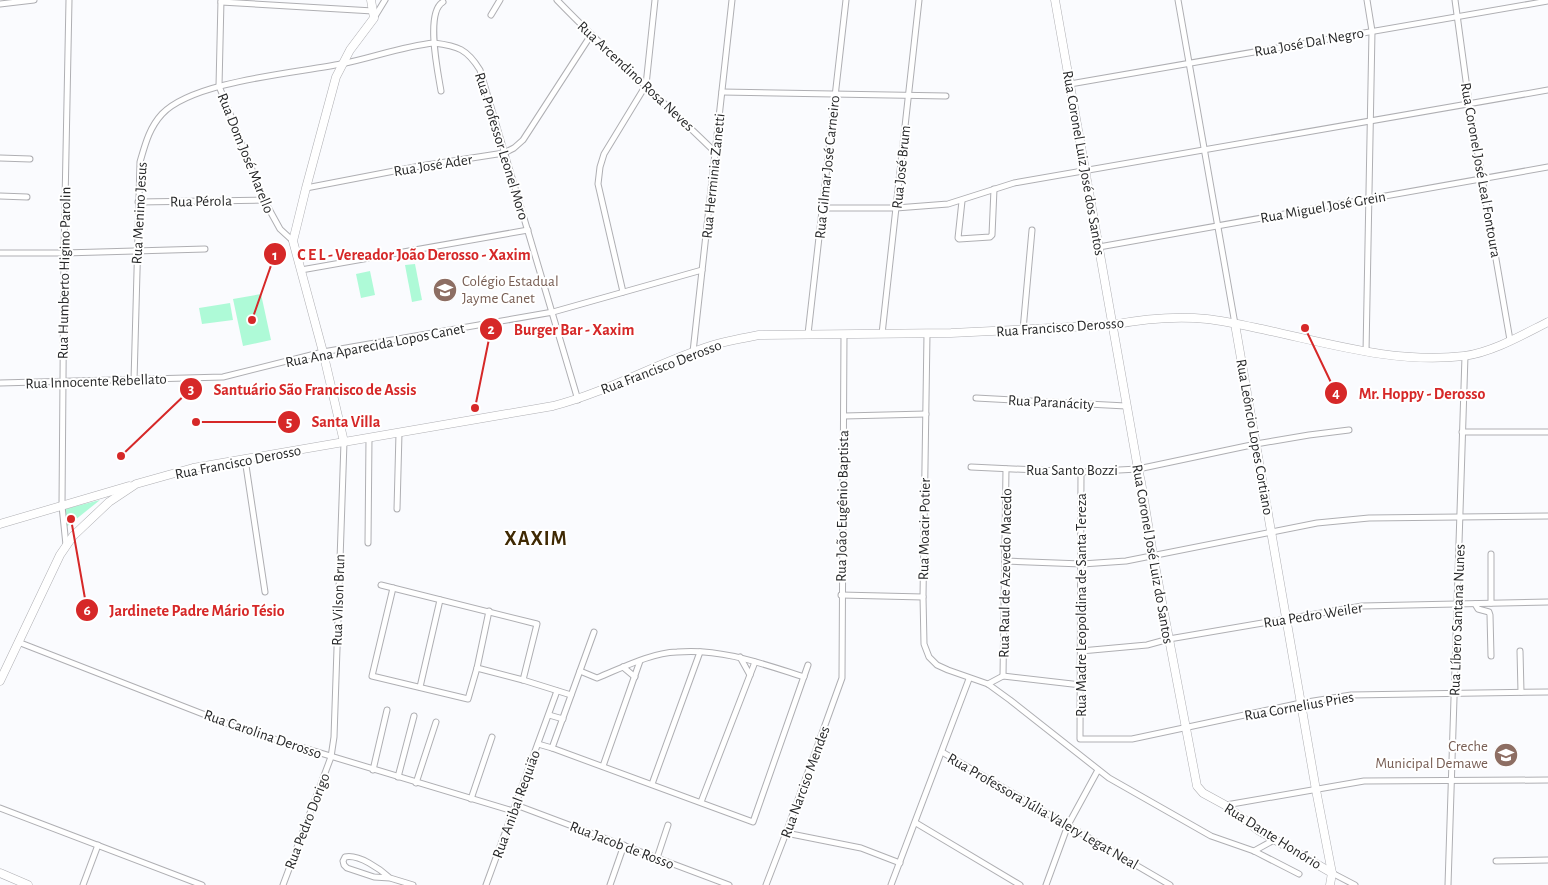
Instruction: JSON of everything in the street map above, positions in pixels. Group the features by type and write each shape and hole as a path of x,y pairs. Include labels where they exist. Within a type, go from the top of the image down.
{"main road":[{"path":"344,442 294,241 306,188 336,77 342,64 373,15 371,0"},
{"name":"Rua Coronel Luiz José dos Santos","path":"1055,0 1112,325"},
{"name":"Rua Francisco Derosso","path":"0,681 66,546 82,526 109,502 136,484 192,468 553,406 578,400 693,352 734,339 759,335 927,334 1023,330 1112,325 1178,318 1207,319 1366,352 1416,358 1464,356 1484,351 1548,322"},
{"name":"Rua Leôncio Lopes Cortiano","path":"1235,324 1332,873"},
{"name":"Rua Coronel José Luiz do Santos","path":"1112,325 1196,782"},
{"path":"0,524 136,484"},
{"name":"Rua Dante Honório","path":"1196,782 1199,790 1225,805 1272,841 1332,873"},
{"path":"0,873 28,885"},
{"path":"1330,885 1332,873"}],"street":[{"path":"0,4 34,0"},
{"name":"Rua Humberto Higino Parolin","path":"66,546 62,506 69,0"},
{"path":"221,1 373,15 384,0"},
{"path":"491,15 500,0"},
{"name":"Rua Arcendino Rosa Neves","path":"557,0 591,35 716,152"},
{"path":"622,292 598,184 604,154 646,85 655,0"},
{"name":"Rua Herminia Zanetti","path":"693,352 732,0"},
{"name":"Rua Gilmar José Carneiro","path":"808,334 846,0"},
{"name":"Rua José Brum","path":"882,334 919,0"},
{"name":"Rua Leôncio Lopes Cortiano","path":"1178,0 1235,324"},
{"path":"1366,352 1372,31 1367,0"},
{"name":"Rua Coronel José Leal Fontoura","path":"1455,0 1469,103 1510,340"},
{"path":"1507,0 1510,7"},
{"name":"Rua Dom José Marello","path":"221,1 219,86 264,200 280,229 294,241"},
{"path":"441,91 434,43 435,12 439,4 443,2"},
{"name":"Rua José Dal Negro","path":"1070,84 1456,16 1548,2"},
{"name":"Rua José Ader","path":"306,188 420,166 504,153 514,148 523,140 591,35"},
{"name":"Rua Professor Leonel Moro","path":"219,86 342,64 434,43 448,44 462,49 471,56 480,70 578,400"},
{"name":"Rua Menino Jesus","path":"134,380 140,162 148,135 163,114 186,98 219,86"},
{"path":"822,208 896,208 948,204 994,189 1085,170 1548,90"},
{"path":"722,92 946,96"},
{"path":"0,158 30,159"},
{"name":"Rua Miguel José Grein","path":"1098,246 1548,167"},
{"path":"962,200 958,238 990,238 992,235 994,189"},
{"path":"0,196 27,197"},
{"name":"Rua Pérola","path":"138,202 264,200"},
{"path":"301,270 528,230"},
{"path":"1023,330 1032,230"},
{"path":"0,252 64,253 205,249"},
{"name":"Rua Ana Aparecida Lopos Canet","path":"223,377 323,352 553,312 702,270"},
{"name":"Rua João Eugênio Baptista","path":"842,678 844,334"},
{"name":"Rua Moacir Potier","path":"927,334 924,644 929,657 937,665 969,679 988,684"},
{"name":"Rua Líbero Santana Nunes","path":"1448,885 1464,356"},
{"name":"Rua Innocente Rebellato","path":"0,383 63,383 223,377"},
{"name":"Rua Paranácity","path":"976,398 1126,406"},
{"path":"844,416 926,414"},
{"name":"Rua Santo Bozzi","path":"970,467 1081,472 1138,469 1256,444 1349,430"},
{"path":"1462,432 1548,432"},
{"path":"397,509 399,433"},
{"path":"368,543 370,438"},
{"name":"Rua Vilson Brun","path":"331,757 334,728 344,442"},
{"path":"245,459 265,592"},
{"name":"Rua Raul de Azevedo Macedo","path":"1003,676 1006,469"},
{"name":"Rua Madre Leopoldina de Santa Tereza","path":"1080,739 1081,472"},
{"path":"1006,561 1082,564 1126,560 1341,520 1548,516"},
{"path":"1491,554 1491,603"},
{"path":"381,585 537,624 523,680"},
{"path":"393,588 372,676 468,699 477,668 489,611"},
{"path":"841,595 923,597"},
{"path":"420,687 440,600"},
{"name":"Rua Pedro Weiler","path":"1081,651 1147,645 1169,639 1362,606 1548,602"},
{"path":"1475,604 1478,609 1489,612 1491,656"},
{"path":"552,748 594,632"},
{"name":"Rua Carolina Derosso","path":"18,642 244,730 513,811"},
{"path":"1520,651 1521,692"},
{"path":"580,671 598,678 640,661 676,652 700,652 740,657 804,677"},
{"path":"652,784 700,652"},
{"path":"740,657 750,675"},
{"path":"603,766 640,661"},
{"path":"702,802 755,662"},
{"path":"538,744 753,822 808,665"},
{"path":"624,667 634,677"},
{"path":"477,668 571,695"},
{"path":"1081,684 1003,676 988,684 1109,778 1211,836 1254,851 1298,874"},
{"name":"Rua Narciso Mendes","path":"766,885 842,678"},
{"path":"891,885 969,679"},
{"name":"Rua Anibal Requião","path":"486,885 557,691"},
{"name":"Rua Cornelius Pries","path":"1080,739 1132,739 1351,695 1548,692"},
{"path":"372,770 388,710"},
{"path":"549,715 563,719"},
{"path":"398,777 414,716"},
{"path":"416,782 436,722"},
{"path":"471,799 492,737"},
{"name":"Rua Professora Júlia Valery Legat Neal","path":"942,752 1170,885"},
{"name":"Rua Pedro Dorigo","path":"283,885 331,757"},
{"path":"1046,885 1068,825 1098,770"},
{"path":"1225,805 1364,781 1548,780"},
{"name":"Rua Jacob de Rosso","path":"516,805 729,885"},
{"path":"0,808 202,885"},
{"path":"916,823 1020,885"},
{"path":"656,858 668,825"},
{"path":"786,833 862,848 900,863"},
{"path":"1254,851 1272,841"},
{"path":"83,885 98,845"},
{"path":"610,885 624,845"},
{"path":"390,878 379,867 352,857 345,857 343,861 347,868 374,878 390,878 413,885"},
{"path":"1496,861 1548,860"},
{"name":"Rua Dante Honório","path":"1332,873 1355,885"}],"green space":[{"path":"415,264 422,300 412,302 405,265"},
{"path":"370,271 375,295 361,298 356,274"},
{"path":"261,294 271,340 243,346 233,299"},
{"path":"230,303 233,320 202,324 199,308"},
{"path":"100,500 65,528 65,509"}],"place":[{"name":"Colégio Estadual Jayme Canet","path":"445,290"},
{"name":"C E L - Vereador João Derosso - Xaxim","path":"252,320"},
{"name":"Mr. Hoppy - Derosso","path":"1305,328"},
{"name":"Burger Bar - Xaxim","path":"475,408"},
{"name":"Santa Villa","path":"196,422"},
{"name":"Santuário São Francisco de Assis","path":"121,456"},
{"name":"Jardinete Padre Mário Tésio","path":"71,519"},
{"name":"Creche Municipal Demawe","path":"1506,755"}],"district":[{"name":"XAXIM","path":"536,538"}]}
